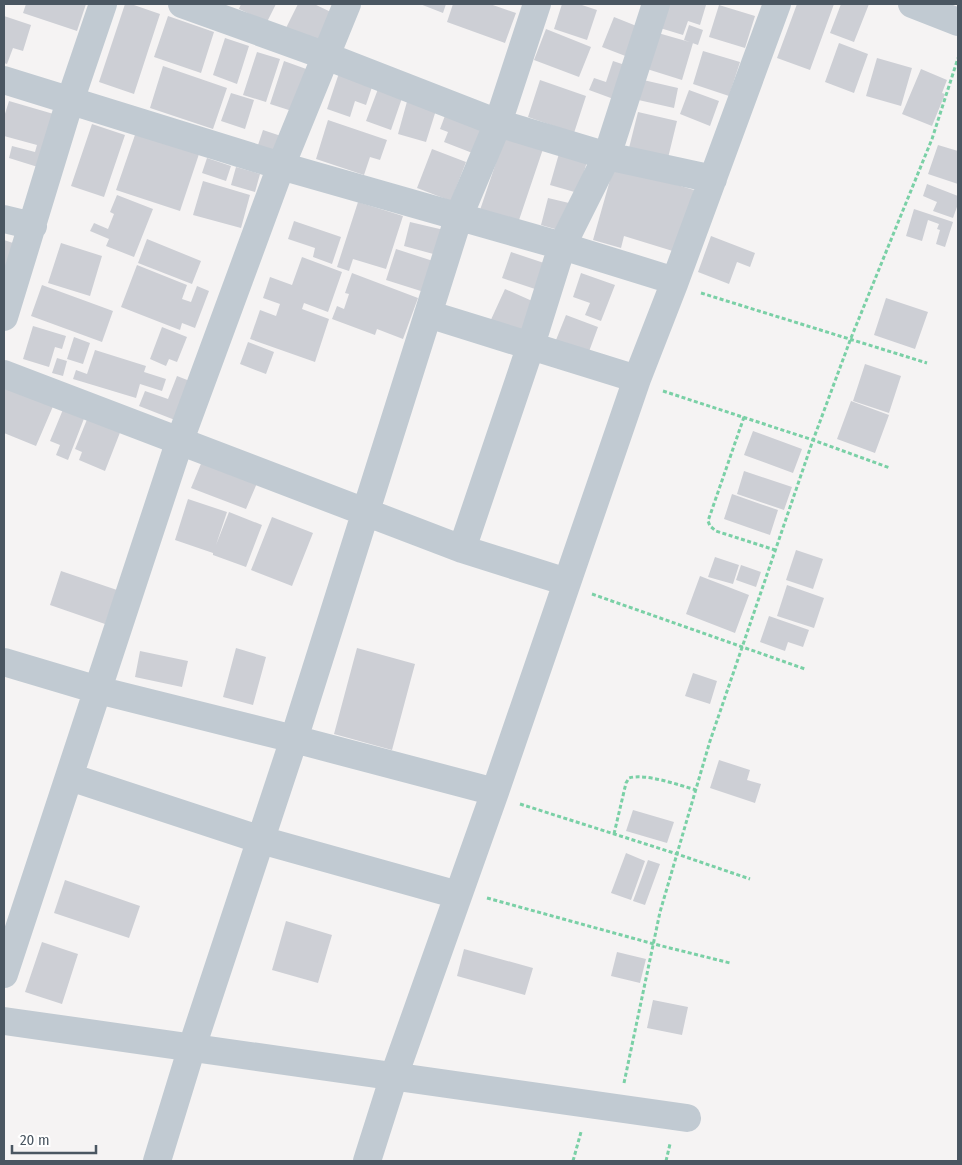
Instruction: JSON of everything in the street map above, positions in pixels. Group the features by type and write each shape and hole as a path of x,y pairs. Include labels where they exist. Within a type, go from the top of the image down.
{"street":[{"path":"4,317 70,101 103,4"},
{"path":"182,4 326,56 498,123 607,156 713,179"},
{"path":"4,974 180,440 281,166 347,4"},
{"path":"157,1161 192,1047 294,739 460,216 498,123 537,4"},
{"path":"462,549 531,345 562,246 607,156 656,4"},
{"path":"367,1161 394,1076 494,794 636,380 713,179 777,4"},
{"path":"912,4 958,22"},
{"path":"4,80 281,166 562,246 674,283"},
{"path":"4,219 33,226"},
{"path":"428,314 531,345 636,380"},
{"path":"4,374 462,549 566,583"},
{"path":"4,662 98,690 294,739 494,794"},
{"path":"70,777 261,840 459,893"},
{"path":"4,1021 687,1118"}],"path":[{"path":"618,1109 660,912 710,742 813,440 851,338 932,139 958,58"},
{"path":"674,283 927,363"},
{"path":"636,380 890,468"},
{"path":"744,417 708,522 716,531 775,550"},
{"path":"566,583 805,669"},
{"path":"614,834 626,783 629,778 650,778 696,790"},
{"path":"494,794 750,879"},
{"path":"459,893 730,962"}],"building":[{"path":"26,4 86,4 77,31 23,13"},
{"path":"125,4 131,4 160,14 134,94 99,82"},
{"path":"241,4 276,4 267,22 239,9"},
{"path":"298,4 314,4 333,13 317,46 285,30"},
{"path":"420,4 446,4 443,13"},
{"path":"453,4 490,4 516,13 505,43 447,22"},
{"path":"562,4 579,4 597,10 587,40 554,29"},
{"path":"667,4 706,5 700,25 688,21 683,35 660,28"},
{"path":"797,4 834,4 810,70 777,58"},
{"path":"841,4 869,4 854,42 830,33"},
{"path":"719,5 755,16 745,48 709,37"},
{"path":"4,16 31,25 23,51 13,48 7,64 4,63"},
{"path":"168,16 214,32 201,73 154,57"},
{"path":"614,17 639,27 628,57 602,47"},
{"path":"689,25 703,30 698,45 684,40"},
{"path":"546,29 591,47 579,77 534,60"},
{"path":"658,33 693,43 682,80 647,69"},
{"path":"225,38 249,46 237,84 213,75"},
{"path":"839,43 868,54 854,93 825,82"},
{"path":"703,51 740,62 729,96 693,84"},
{"path":"257,52 280,59 266,102 243,95"},
{"path":"877,58 912,68 901,106 866,96"},
{"path":"284,61 309,70 295,112 270,104"},
{"path":"613,61 631,67 619,101 589,90 594,78 606,82"},
{"path":"163,66 227,88 213,129 150,108"},
{"path":"921,69 947,80 942,93 945,94 932,126 902,114"},
{"path":"339,73 373,84 366,105 355,101 350,117 327,109"},
{"path":"639,79 678,88 674,108 634,99"},
{"path":"540,80 586,96 574,133 528,117"},
{"path":"378,89 402,98 391,130 366,121"},
{"path":"689,90 719,101 710,126 680,114"},
{"path":"231,93 254,100 245,129 221,121"},
{"path":"408,98 437,107 426,142 398,134"},
{"path":"9,101 57,115 41,168 9,158 12,146 35,152 37,145 4,136 4,117"},
{"path":"638,112 677,121 668,158 629,148"},
{"path":"446,113 484,128 475,154 444,142 448,132 440,129"},
{"path":"328,120 387,140 380,160 370,157 364,175 316,159"},
{"path":"92,124 125,135 104,197 71,186"},
{"path":"263,130 287,138 282,153 258,145"},
{"path":"136,132 199,154 180,211 116,190"},
{"path":"505,136 543,149 518,223 480,210"},
{"path":"938,145 958,151 958,184 928,174"},
{"path":"432,149 466,162 451,201 417,188"},
{"path":"560,150 588,158 578,193 550,185"},
{"path":"207,158 231,166 226,181 202,173"},
{"path":"614,166 694,190 676,252 624,236 621,248 593,240"},
{"path":"236,167 260,174 255,192 231,185"},
{"path":"203,181 250,195 241,228 193,215"},
{"path":"927,184 958,196 958,204 953,218 933,211 937,202 923,196"},
{"path":"117,195 153,209 134,257 106,246 109,239 90,231 94,223 108,229 114,214 110,212"},
{"path":"548,198 569,203 562,231 541,225"},
{"path":"358,202 403,216 386,269 353,259 349,271 337,267"},
{"path":"914,209 953,222 945,247 936,244 940,230 937,229 939,224 928,220 922,241 906,236"},
{"path":"294,221 341,237 332,264 313,257 315,248 288,239"},
{"path":"410,222 444,230 437,255 404,246"},
{"path":"711,236 755,253 750,267 737,262 729,284 698,272"},
{"path":"147,239 201,261 192,284 138,263"},
{"path":"4,240 13,243 4,273"},
{"path":"61,243 102,256 90,296 48,283"},
{"path":"396,249 433,261 424,292 386,280"},
{"path":"511,252 547,264 538,290 502,278"},
{"path":"302,257 342,272 328,312 304,303 302,309 329,319 315,362 250,339 260,310 276,316 280,304 263,298 270,277 292,285"},
{"path":"137,265 187,285 182,299 191,302 197,286 209,291 195,328 182,323 180,330 121,307"},
{"path":"352,273 418,298 403,339 377,329 375,335 332,319 337,306 344,309 349,294 345,293"},
{"path":"581,273 615,285 601,321 585,315 590,303 573,297"},
{"path":"42,285 113,311 102,342 31,316"},
{"path":"505,289 539,304 524,340 489,324"},
{"path":"886,298 928,312 915,349 874,335"},
{"path":"566,315 598,327 587,357 554,345"},
{"path":"33,326 66,336 62,349 55,347 49,367 23,359"},
{"path":"162,327 187,337 177,362 169,359 166,366 150,359"},
{"path":"74,337 90,343 83,364 67,359"},
{"path":"248,342 274,352 266,374 240,364"},
{"path":"95,350 146,366 144,372 166,379 162,391 140,384 136,398 73,379 76,370 87,374"},
{"path":"57,358 67,361 63,376 52,373"},
{"path":"865,364 901,376 889,413 853,401"},
{"path":"177,376 195,383 180,422 139,406 145,391 168,399"},
{"path":"7,383 54,404 36,446 4,433 4,391"},
{"path":"851,401 889,415 875,453 837,439"},
{"path":"64,407 85,416 68,460 56,455 60,445 50,441"},
{"path":"88,417 121,430 105,471 79,460 82,452 75,449"},
{"path":"753,431 802,449 793,473 744,455"},
{"path":"205,454 260,476 246,509 191,488"},
{"path":"744,471 792,487 784,510 737,494"},
{"path":"732,494 778,510 770,535 724,519"},
{"path":"188,499 227,512 216,545 229,512 262,525 246,567 175,540"},
{"path":"272,517 313,533 292,586 251,570"},
{"path":"796,550 823,559 813,589 786,580"},
{"path":"715,557 739,565 733,584 708,577"},
{"path":"741,565 761,572 756,587 736,580"},
{"path":"61,571 117,590 105,624 50,605"},
{"path":"700,576 749,595 735,633 686,614"},
{"path":"787,585 824,598 814,628 777,616"},
{"path":"769,616 809,630 803,647 788,642 785,651 760,642"},
{"path":"236,648 266,657 253,705 223,697"},
{"path":"357,648 415,664 392,750 334,734"},
{"path":"140,651 188,661 182,687 135,677"},
{"path":"693,673 717,681 710,704 685,696"},
{"path":"719,760 750,770 747,780 761,784 755,803 710,788"},
{"path":"633,810 674,822 667,843 626,831"},
{"path":"626,853 645,861 631,900 611,893"},
{"path":"648,860 660,864 645,905 633,901"},
{"path":"65,880 140,906 129,938 54,913"},
{"path":"286,921 332,935 318,983 272,970"},
{"path":"42,942 78,954 62,1004 25,992"},
{"path":"464,949 533,968 525,995 457,976"},
{"path":"617,952 646,959 640,983 611,976"},
{"path":"653,1000 688,1007 682,1035 647,1028"}]}
